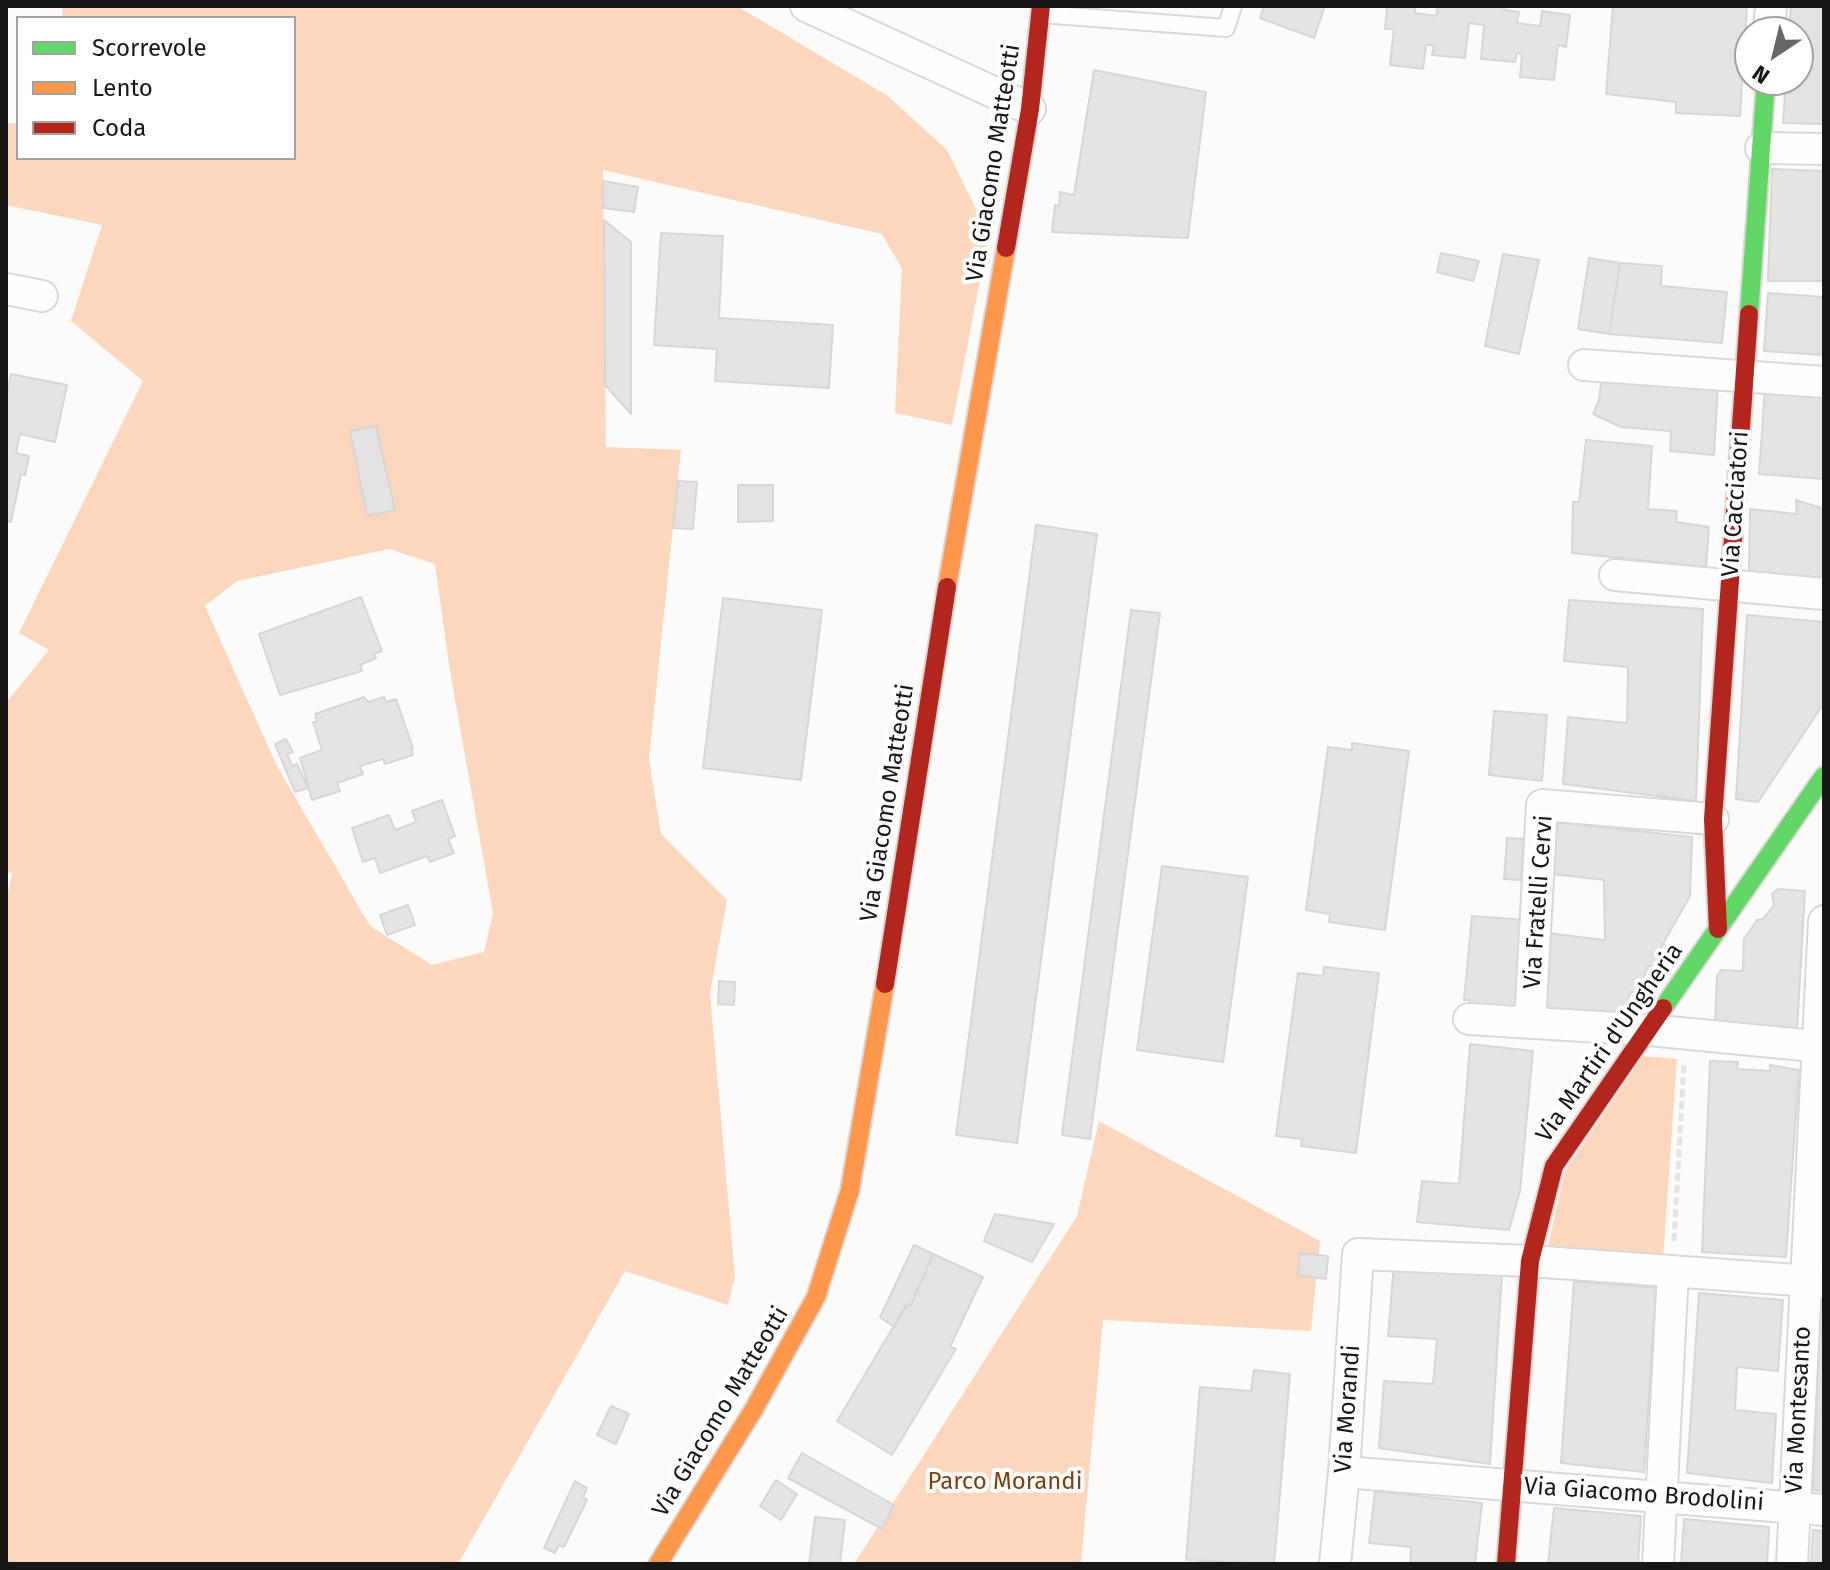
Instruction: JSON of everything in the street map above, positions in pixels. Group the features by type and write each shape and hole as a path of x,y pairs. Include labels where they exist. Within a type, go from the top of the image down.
{"street":[{"path":"806,6 1030,109"},
{"name":"Via Giacomo Matteotti","path":"658,1564 754,1409 816,1297 850,1190 874,1055 930,687 1030,109 1041,10"},
{"name":"Via Cacciatori","path":"1718,929 1713,819 1765,96"},
{"path":"1761,148 1824,149"},
{"path":"6,289 42,296"},
{"path":"1584,365 1824,382"},
{"path":"1615,575 1824,594"},
{"name":"Via Martiri d'Ungheria","path":"1506,1564 1530,1261 1554,1166 1824,776"},
{"name":"Via Fratelli Cervi","path":"1530,1023 1542,805 1713,819"},
{"name":"Via Montesanto","path":"1792,1564 1809,1508 1824,921"},
{"path":"1469,1019 1649,1030 1821,1047"},
{"name":"Via Morandi","path":"1335,1564 1358,1254 1530,1261"},
{"path":"1530,1261 1814,1282"},
{"path":"1658,1564 1673,1271"},
{"name":"Via Giacomo Brodolini","path":"1344,1472 1809,1508"}],"lane":[{"path":"1041,10 1226,28 1233,6"}],"path":[{"path":"1673,1271 1685,1034"}],"green space":[{"path":"62,6 737,6 888,96 947,150 989,235 952,425 895,413 902,269 882,234 603,170 606,447 681,450 649,759 661,834 727,900 710,994 735,1277 728,1305 625,1271 458,1564 6,1564 6,902 12,873 6,872 6,703 49,650 19,633 143,381 71,321 102,225 6,205 6,123 16,123 16,160 296,160 296,16 63,16","holes":["389,549 435,564 450,671 493,913 484,952 432,965 370,926 277,766 205,606 237,581"]},
{"path":"1643,1056 1677,1059 1663,1259 1547,1250 1565,1171"},
{"name":"Parco Morandi","path":"1099,1121 1320,1241 1311,1331 1103,1320 1081,1564 854,1564 1077,1216"}],"building":[{"path":"1264,6 1325,6 1314,38 1260,18"},
{"path":"1387,6 1415,6 1415,13 1436,16 1438,6 1505,6 1504,10 1519,12 1517,23 1540,26 1542,11 1570,15 1566,47 1558,45 1554,80 1520,77 1522,54 1517,53 1515,62 1481,59 1484,25 1469,23 1465,58 1432,55 1434,45 1426,45 1423,69 1390,65 1394,29 1385,29"},
{"path":"1613,6 1747,6 1746,16 1734,16 1734,96 1741,96 1740,116 1676,113 1676,102 1606,94"},
{"path":"1791,6 1824,6 1824,124 1783,123 1785,96 1814,96 1814,16 1790,16"},
{"path":"1094,70 1206,92 1188,238 1052,232 1060,192 1074,195"},
{"path":"1772,169 1824,171 1824,281 1768,281"},
{"path":"603,181 638,187 634,212 603,208"},
{"path":"604,220 631,242 631,414 605,385"},
{"path":"661,233 723,236 719,318 833,325 829,388 715,381 717,349 654,345"},
{"path":"1441,253 1479,261 1473,281 1437,272"},
{"path":"1503,254 1539,260 1519,354 1485,346"},
{"path":"1589,258 1620,263 1609,334 1578,329"},
{"path":"1620,263 1662,266 1661,286 1727,292 1722,343 1609,334"},
{"path":"1768,293 1824,297 1824,355 1764,351"},
{"path":"11,374 67,385 55,442 20,434 16,453 29,456 25,475 21,474 11,522 6,521 6,398"},
{"path":"1602,375 1718,384 1714,455 1670,451 1671,431 1621,427 1593,414 1599,400"},
{"path":"1765,388 1824,393 1824,479 1759,474"},
{"path":"376,426 395,510 367,516 350,431"},
{"path":"1586,440 1652,446 1648,509 1677,511 1676,522 1709,527 1706,567 1572,553 1573,502 1579,502"},
{"path":"678,481 697,482 693,529 673,528"},
{"path":"738,485 773,485 773,521 738,522"},
{"path":"1796,500 1824,509 1824,578 1749,571 1750,509 1797,514"},
{"path":"1036,525 1097,534 1017,1143 956,1135"},
{"path":"361,597 382,651 374,654 376,658 360,665 362,671 280,695 259,634"},
{"path":"723,598 822,610 801,780 703,768"},
{"path":"1569,600 1703,609 1696,801 1563,784 1568,717 1627,723 1628,667 1564,661"},
{"path":"1131,610 1160,613 1090,1139 1062,1135"},
{"path":"1747,615 1824,622 1824,703 1758,802 1736,799"},
{"path":"364,697 368,702 384,697 386,702 396,699 413,755 385,764 383,759 360,766 363,774 337,783 340,791 312,800 300,758 322,750 313,722 317,722 315,714"},
{"path":"1494,711 1547,715 1542,781 1489,775"},
{"path":"286,739 293,752 287,754 292,766 297,764 308,788 295,792 275,744"},
{"path":"1352,743 1409,751 1385,930 1329,922 1330,914 1306,910 1328,747 1352,750"},
{"path":"442,800 455,836 448,839 454,853 430,862 427,856 380,873 375,858 363,862 352,828 389,815 395,830 416,822 412,811"},
{"path":"1555,822 1692,837 1690,896 1654,967 1648,966 1638,993 1631,992 1621,1017 1539,1009 1547,933 1605,940 1604,880 1552,874"},
{"path":"1507,838 1524,839 1521,880 1504,879"},
{"path":"1162,866 1248,877 1223,1062 1137,1050"},
{"path":"1778,889 1805,891 1797,1030 1715,1023 1717,976 1721,970 1743,971 1744,939 1757,920 1763,919 1774,905 1772,894"},
{"path":"408,905 415,925 387,935 380,915"},
{"path":"1472,916 1525,920 1517,1011 1469,1007 1470,1000 1464,1000"},
{"path":"1324,967 1379,973 1356,1153 1301,1146 1302,1139 1276,1136 1298,973 1323,976"},
{"path":"719,981 735,982 734,1005 718,1004"},
{"path":"1470,1044 1533,1051 1520,1191 1509,1230 1417,1222 1422,1181 1459,1184"},
{"path":"1710,1061 1738,1062 1737,1069 1770,1071 1770,1065 1799,1070 1786,1257 1702,1252"},
{"path":"995,1214 1054,1224 1032,1262 984,1241"},
{"path":"914,1245 933,1254 911,1305 907,1304 894,1327 880,1317"},
{"path":"1300,1253 1328,1256 1326,1279 1298,1275"},
{"path":"933,1254 983,1277 950,1347 956,1349 892,1455 837,1421 907,1304 911,1305"},
{"path":"1394,1264 1502,1274 1490,1464 1379,1448 1384,1381 1433,1384 1437,1339 1388,1336"},
{"path":"1574,1281 1656,1288 1644,1472 1561,1463"},
{"path":"1699,1293 1783,1300 1778,1371 1737,1367 1735,1410 1776,1414 1772,1483 1687,1473"},
{"path":"1820,1306 1824,1307 1824,1491 1813,1490"},
{"path":"1254,1370 1290,1374 1274,1564 1186,1560 1200,1387 1251,1391"},
{"path":"611,1406 629,1414 616,1444 597,1435"},
{"path":"802,1453 894,1505 882,1529 788,1478"},
{"path":"776,1480 797,1494 781,1520 760,1506"},
{"path":"575,1481 587,1488 583,1497 587,1500 564,1547 559,1545 555,1553 544,1548"},
{"path":"1375,1491 1482,1503 1475,1564 1410,1564 1411,1547 1369,1543"},
{"path":"1554,1508 1641,1516 1638,1564 1548,1564"},
{"path":"815,1517 845,1520 840,1564 809,1564"},
{"path":"1684,1519 1769,1527 1767,1564 1681,1564"},
{"path":"1813,1530 1824,1531 1824,1564 1811,1564"}],"traffic: fast":[{"path":"1749,314 1765,96"},
{"path":"1663,1008 1824,776"}],"traffic: slow":[{"path":"947,587 1006,248"},
{"path":"658,1564 754,1409 816,1297 850,1190 885,984"}],"traffic: jam":[{"path":"1006,248 1030,109 1041,6"},
{"path":"1718,929 1713,819 1749,314"},
{"path":"885,984 947,587"},
{"path":"1506,1564 1530,1261 1554,1166 1663,1008"}]}
